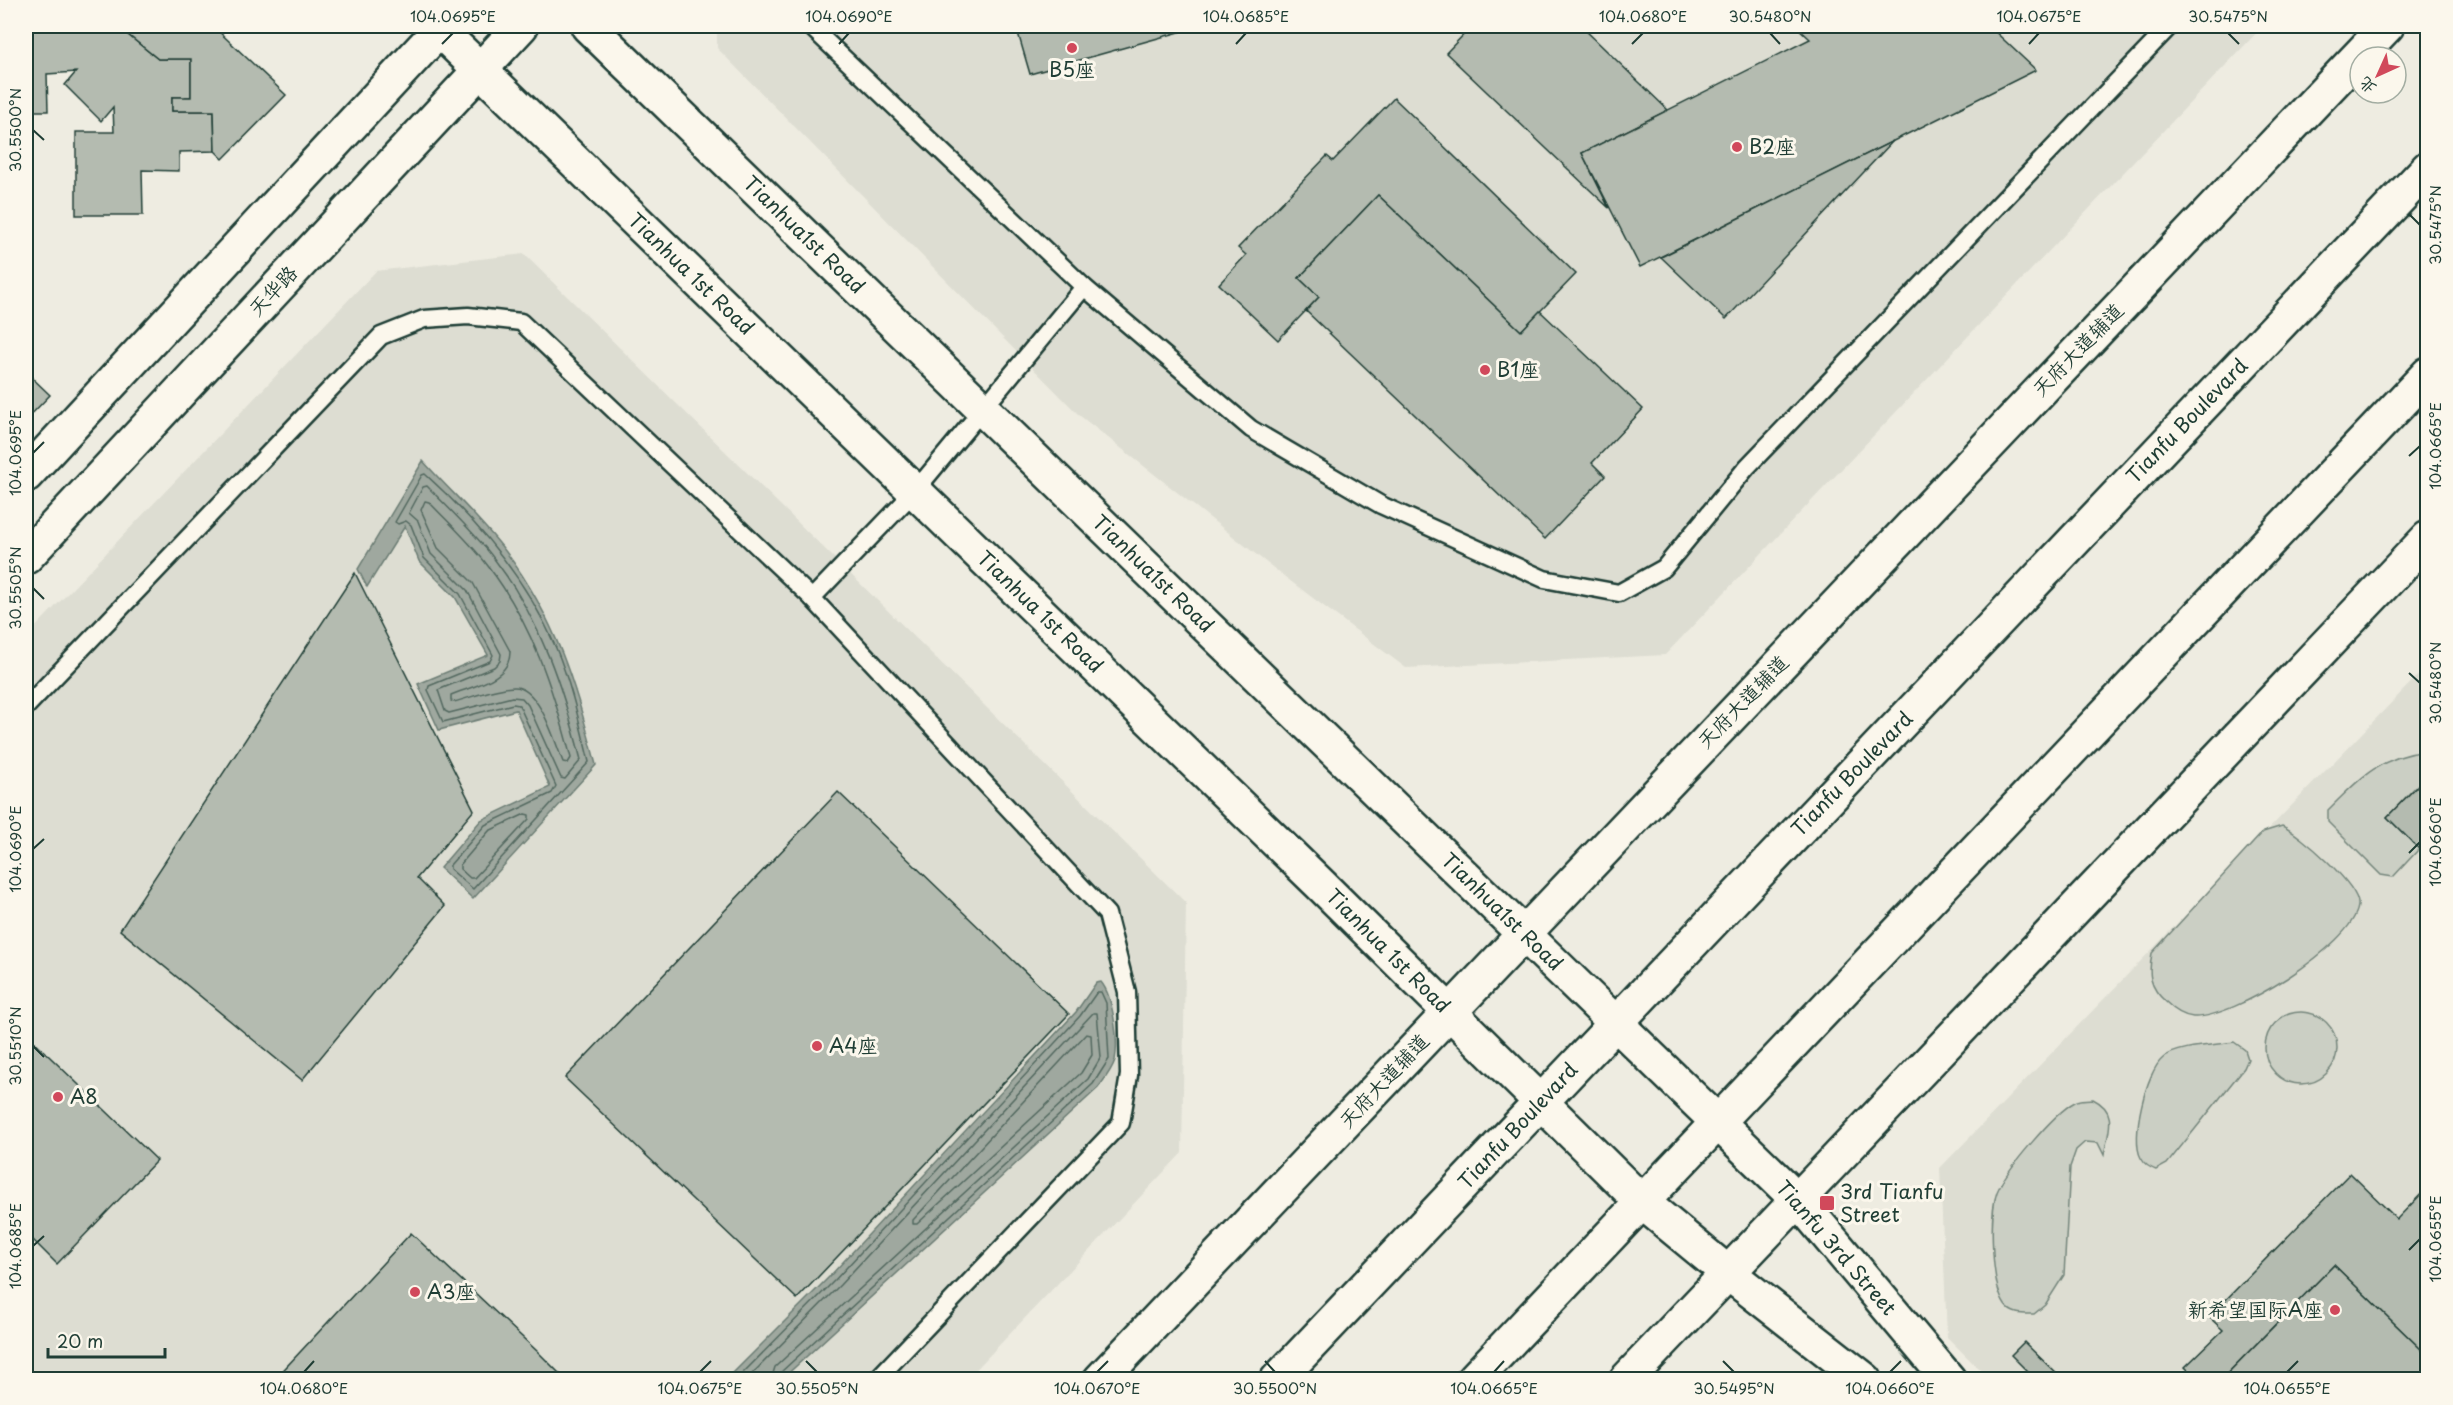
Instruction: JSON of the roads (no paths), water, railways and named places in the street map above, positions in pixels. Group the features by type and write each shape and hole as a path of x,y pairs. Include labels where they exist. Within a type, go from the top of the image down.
{"main road":[{"name":"天华路","path":"26,557 521,26"},
{"name":"Tianhua1st Road","path":"588,26 1718,1121"},
{"name":"天府大道辅道","path":"1100,1380 2387,26"},
{"name":"Tianhua 1st Road","path":"439,27 479,69 1542,1101 1642,1202"},
{"path":"26,475 439,27"},
{"name":"Tianfu Boulevard","path":"1277,1380 2427,168"},
{"path":"1473,1380 2427,374"},
{"path":"1626,1380 2427,538"},
{"name":"Tianfu 3rd Street","path":"1718,1121 1798,1200 1949,1380"},
{"path":"1642,1202 1728,1273 1865,1380"}],"lane":[{"path":"810,26 1084,287 1251,429 1381,505 1544,579 1619,592 1664,568 1747,467 2170,26"},
{"path":"812,598 915,491 1084,287"},
{"path":"26,706 381,336 424,319 468,316 522,322 812,598 1107,914 1127,992 1129,1075 1121,1123 876,1380"}],"water":[{"path":"423,461 497,540 538,602 572,681 596,765 473,899 440,868 481,820 550,787 516,710 439,730 418,684 488,655 455,597 419,561 405,526 367,587 358,569"},
{"path":"1101,982 1112,1008 1116,1052 1108,1075 1098,1088 782,1379 727,1379 830,1276 1076,1012 1096,983"}],"place":[{"name":"B5座","path":"1072,48"},
{"name":"B2座","path":"1737,147"},
{"name":"B1座","path":"1485,370"},
{"name":"A4座","path":"817,1046"},
{"name":"A8","path":"58,1097"},
{"name":"3rd Tianfu Street","path":"1827,1203"},
{"name":"A3座","path":"415,1292"},
{"name":"新希望国际A座","path":"2335,1310"}]}
